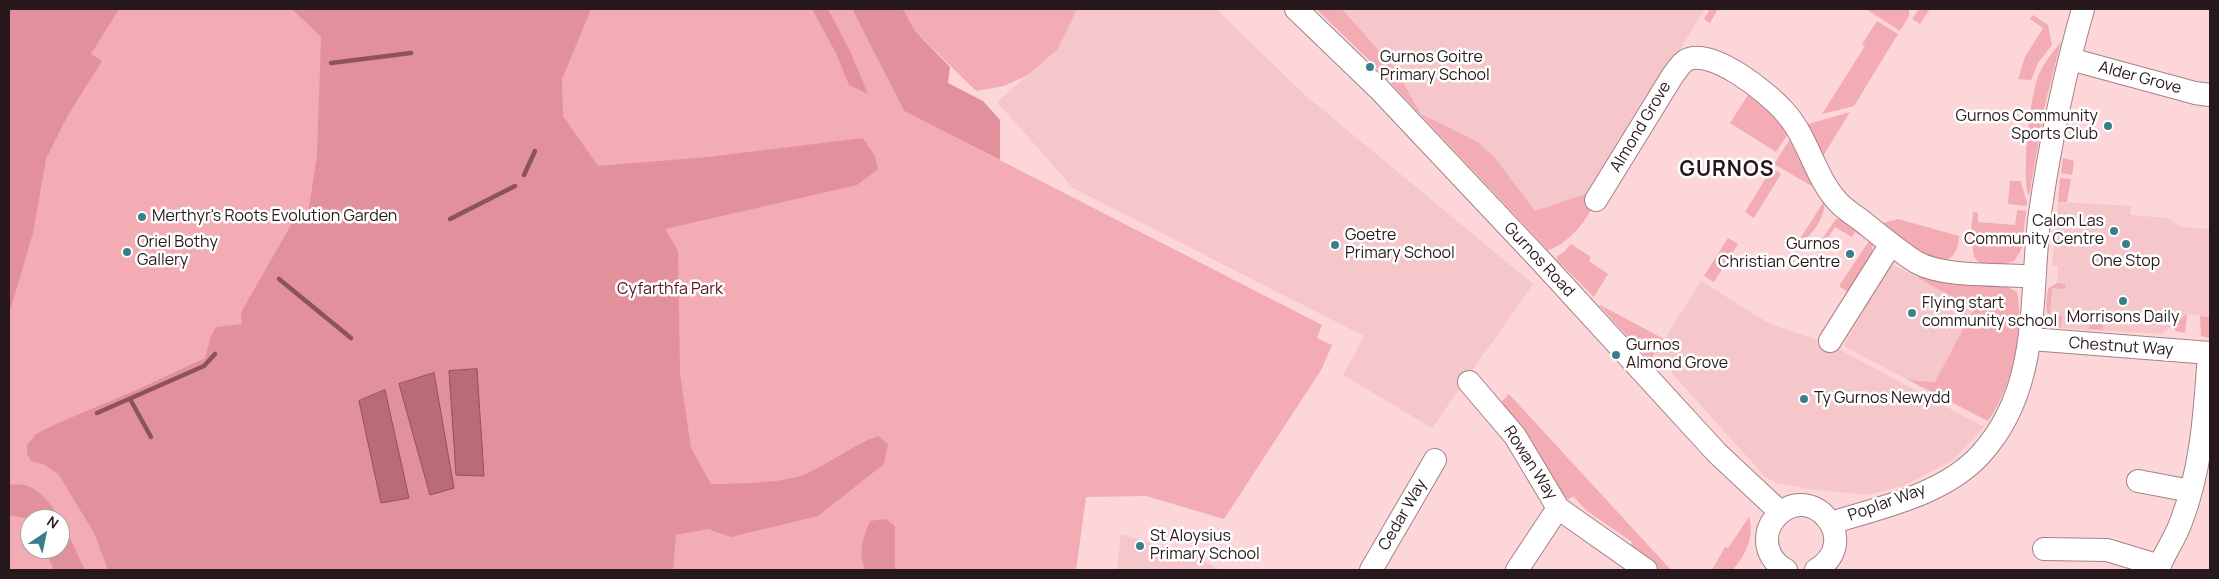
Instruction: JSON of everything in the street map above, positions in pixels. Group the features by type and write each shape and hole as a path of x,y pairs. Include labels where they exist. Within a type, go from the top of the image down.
{"street":[{"name":"Gurnos Road","path":"1296,9 1379,90 1548,269 1717,453 1780,512"},
{"name":"Poplar Way","path":"1831,523 1912,497 1963,470 1980,455 2000,430 2014,406 2031,340 2037,241 2047,166 2083,9"},
{"name":"Almond Grove","path":"1596,200 1673,75 1683,62 1690,58 1717,62 1744,77 1784,110 1840,204 1891,244"},
{"name":"Alder Grove","path":"2070,59 2196,93 2210,94"},
{"path":"1830,341 1891,244 1918,263 1937,270 2025,276 2035,274"},
{"name":"Chestnut Way","path":"2031,340 2210,353"},
{"path":"2044,549 2107,550 2159,568 2181,523 2191,490 2202,440 2210,353"},
{"name":"Rowan Way","path":"1469,382 1515,436 1558,508 1646,570"},
{"name":"Cedar Way","path":"1371,570 1435,460"},
{"path":"2138,481 2191,490"},
{"path":"1774,567 1766,540 1768,528 1780,512 1792,506 1804,505 1814,508 1823,514 1831,523 1834,532 1834,550 1830,558 1817,570"},
{"path":"1517,570 1558,508"}],"shaded area":[{"name":"Goetre Primary School","path":"1077,9 1216,9 1305,95 1533,284 1432,428 1343,375 1364,336 1073,188 997,102 1058,49"},
{"path":"1342,9 1705,9 1591,192 1535,211 1495,158 1478,142 1421,114 1396,70"},
{"path":"2058,202 2131,206 2130,215 2167,218 2181,227 2210,229 2210,317 2187,314 2162,334 2061,328 2055,325 2048,316 2046,309 2048,289 2057,283 2058,266 2052,265"},
{"path":"1889,263 2007,327 1935,382 1908,380 1844,346"},
{"path":"1701,281 1770,324 1829,344 1984,427 1953,460 1903,486 1867,495 1809,489 1777,483 1765,477 1655,354"},
{"path":"477,369 484,476 456,475 449,371"},
{"path":"434,373 454,488 430,495 399,384"},
{"path":"385,390 409,498 381,503 359,401"},
{"name":"St Aloysius Primary School","path":"1121,534 1199,558 1219,570 1117,570"}],"green space":[{"name":"Cyfarthfa Park","path":"9,9 852,9 904,111 1322,325 1317,338 1332,345 1321,370 1224,519 1146,496 1086,497 1076,570 9,570"},
{"path":"9,9 119,9 91,54 102,61 68,115 46,159 33,233 9,314"},
{"path":"292,9 591,9 562,79 563,116 598,166 708,157 863,138 875,156 878,169 857,185 665,229 678,251 680,373 691,448 711,484 732,484 794,478 813,471 878,436 888,444 884,464 818,516 731,537 708,529 676,535 673,570 108,570 94,533 59,475 45,465 31,461 27,454 27,445 36,434 56,424 139,389 205,358 211,336 216,327 242,324 241,313 244,307 295,218 307,220 317,156 321,37"},
{"path":"812,9 828,9 850,51 868,94 849,85 836,53"},
{"path":"852,9 903,9 915,31 950,67 948,83 983,101 1000,120 1000,160 904,111"},
{"path":"903,9 1077,9 1058,49 1028,75 1004,86 976,91 915,31"},
{"path":"1316,9 1342,9 1396,70 1421,114 1478,142 1495,158 1535,211 1591,192 1592,205 1581,225 1568,239 1548,250 1369,60"},
{"path":"1710,9 1718,9 1710,23 1704,19"},
{"path":"1866,9 1909,9 1909,16 1900,31"},
{"path":"1919,9 1930,9 1920,24 1912,19"},
{"path":"2033,15 2048,25 2052,45 2038,63 2031,80 2018,79 2025,57 2043,28 2030,19"},
{"path":"1877,21 1898,34 1854,106 1822,114 1865,46 1862,44"},
{"path":"2061,42 2046,100 2029,196 2026,156 2032,101 2042,67"},
{"path":"1748,95 1777,118 1788,134 1776,152 1730,123"},
{"path":"1850,112 1820,161 1805,125"},
{"path":"1790,139 1815,188 1774,164"},
{"path":"2063,158 2074,161 2072,175 2061,173"},
{"path":"1772,168 1781,174 1754,218 1745,212"},
{"path":"2060,178 2071,179 2067,202 2058,202"},
{"path":"2010,181 2021,181 2027,206 2008,204"},
{"path":"1824,201 1823,213 1817,226 1808,237 1798,243 1798,238 1800,239"},
{"path":"2017,210 2026,211 2023,237 1971,233 1973,212 1978,213 1978,222 2015,225"},
{"path":"1836,219 1844,219 1872,239 1873,246 1869,260 1849,293 1839,286 1869,241 1855,232 1852,237 1835,227 1820,250 1818,249 1818,245"},
{"path":"1898,219 1959,236 1956,251 1949,258 1939,259 1927,255 1883,223"},
{"path":"1728,238 1738,244 1714,282 1704,276"},
{"path":"1971,238 2024,241 2014,261 2002,265 1981,265 1974,257"},
{"path":"1571,244 1591,257 1589,261 1608,274 1594,297 1557,260 1557,256 1564,252"},
{"path":"1921,275 2004,285 2017,292 2019,324 2014,359 2003,393 1988,421 1908,380 1935,382 1974,309 1918,278"},
{"path":"2057,283 2065,284 2065,289 2052,288 2050,315 2062,316 2061,328 2051,321 2046,306 2048,289"},
{"path":"1599,305 1664,339 1650,361"},
{"path":"2187,314 2185,333 2176,331 2172,326"},
{"path":"2200,316 2210,317 2210,338 2201,336"},
{"path":"2090,318 2103,318 2103,330 2089,329"},
{"path":"1509,394 1671,570 1657,570 1630,548 1632,542 1587,511 1573,496 1568,500 1563,495 1499,404"},
{"path":"9,484 25,485 36,490 54,509 20,509 20,517 9,515"},
{"path":"1749,517 1751,524 1750,539 1745,553 1737,565 1732,570 1712,570 1725,547 1728,548"},
{"path":"886,519 895,526 895,570 866,570 861,552 867,527 870,521"},
{"path":"70,538 85,570 54,570 49,559 70,559"}],"waterway":[{"path":"331,63 411,53"},
{"path":"524,175 535,151"},
{"path":"450,219 515,186"},
{"path":"279,279 351,338"},
{"path":"97,413 204,366 215,354"},
{"path":"130,399 151,437"}],"place":[{"name":"Gurnos Goitre Primary School","path":"1370,67"},
{"name":"Gurnos Community Sports Club","path":"2108,126"},
{"name":"Merthyr's Roots Evolution Garden","path":"142,217"},
{"name":"Calon Las Community Centre","path":"2114,231"},
{"name":"One Stop","path":"2126,244"},
{"name":"Goetre Primary School","path":"1335,245"},
{"name":"Oriel Bothy Gallery","path":"127,252"},
{"name":"Gurnos Christian Centre","path":"1850,254"},
{"name":"Morrisons Daily","path":"2123,301"},
{"name":"Flying start community school","path":"1912,313"},
{"name":"Gurnos Almond Grove","path":"1616,355"},
{"name":"Ty Gurnos Newydd","path":"1804,399"},
{"name":"St Aloysius Primary School","path":"1140,546"}],"district":[{"name":"GURNOS","path":"1727,170"}]}
